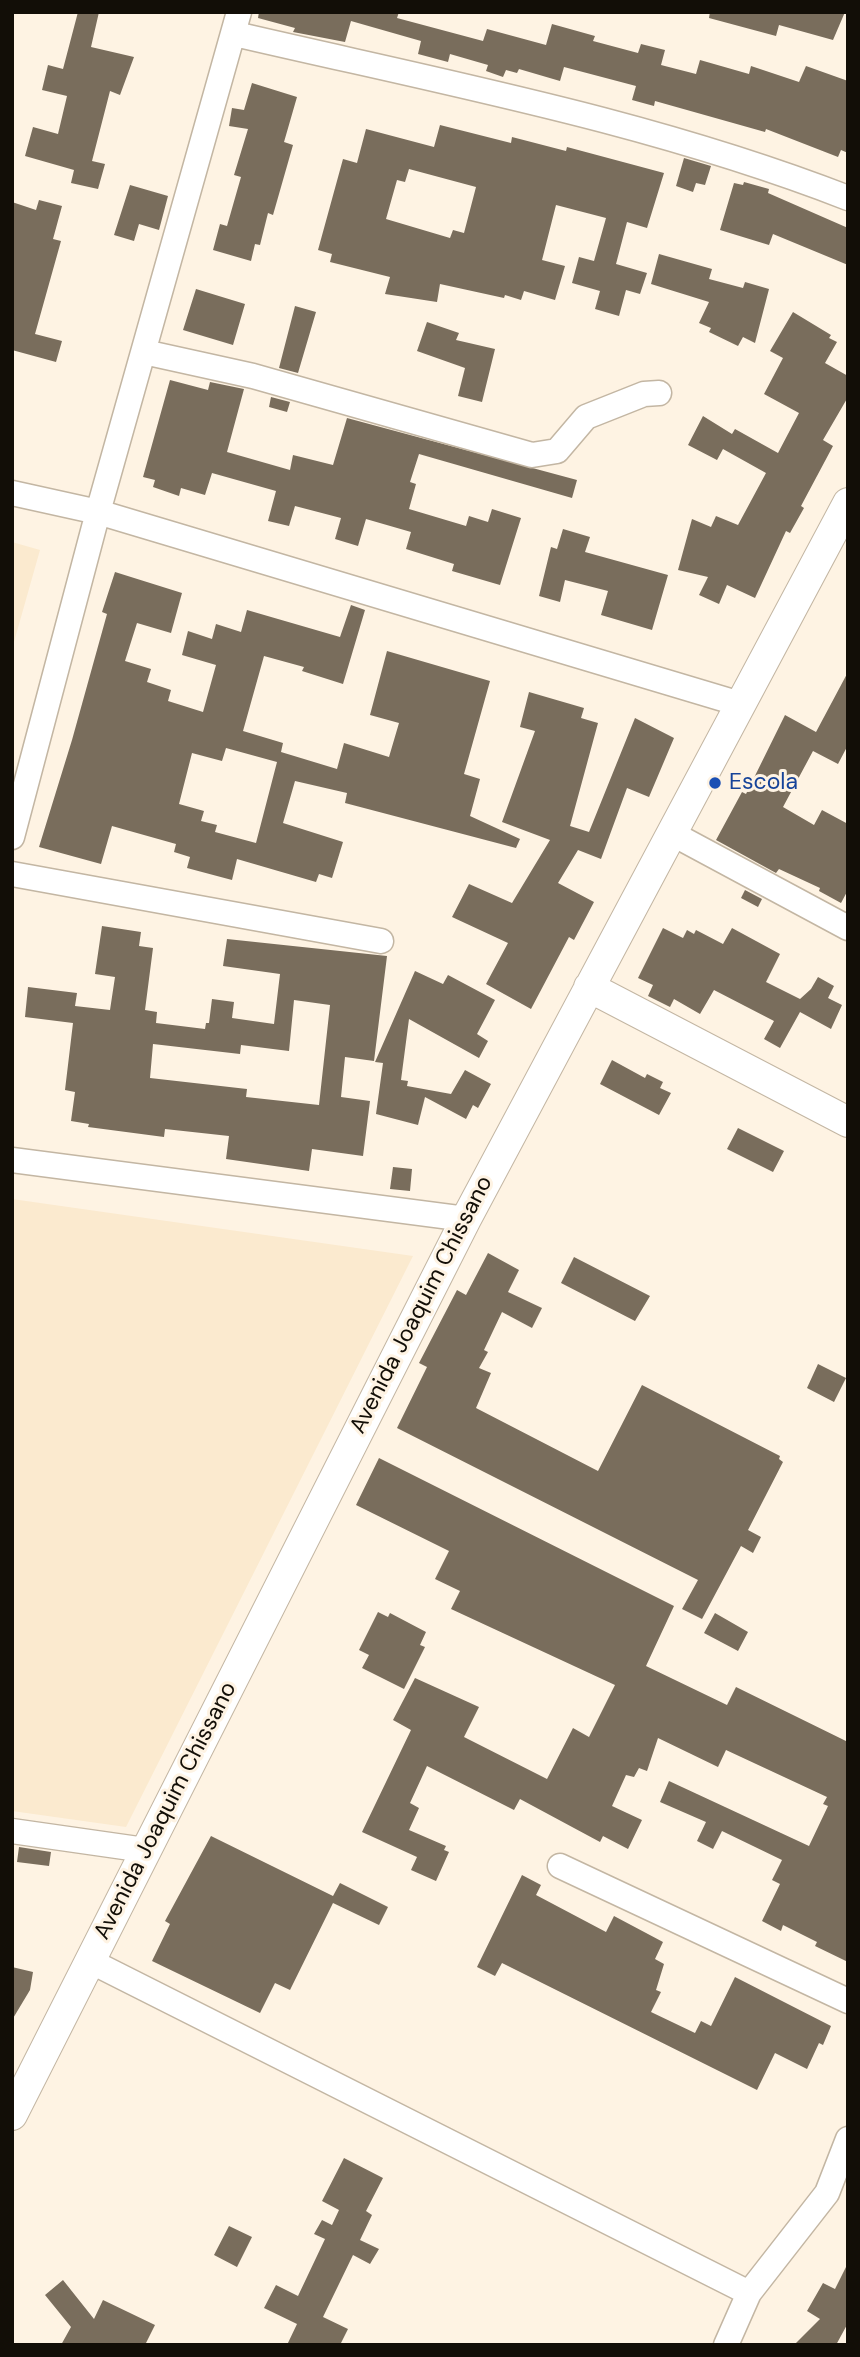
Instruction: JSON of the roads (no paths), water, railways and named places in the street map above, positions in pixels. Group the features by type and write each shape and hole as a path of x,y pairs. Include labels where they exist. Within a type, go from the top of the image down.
{"street":[{"path":"12,837 98,512 237,23 625,124 775,169 848,198"},
{"path":"144,352 253,376 531,455 558,451 586,417 644,394 659,393"},
{"path":"12,493 98,512 740,704"},
{"name":"Avenida Joaquim Chissano","path":"12,2115 466,1219 848,503"},
{"path":"673,834 848,928"},
{"path":"12,874 382,941"},
{"path":"589,987 848,1122"},
{"path":"12,1160 466,1219"},
{"path":"12,1831 145,1850"},
{"path":"559,1866 848,2001"},
{"path":"90,1961 750,2293"},
{"path":"726,2345 750,2293 827,2193 848,2139"}],"place":[{"name":"Escola","path":"715,783"}]}
